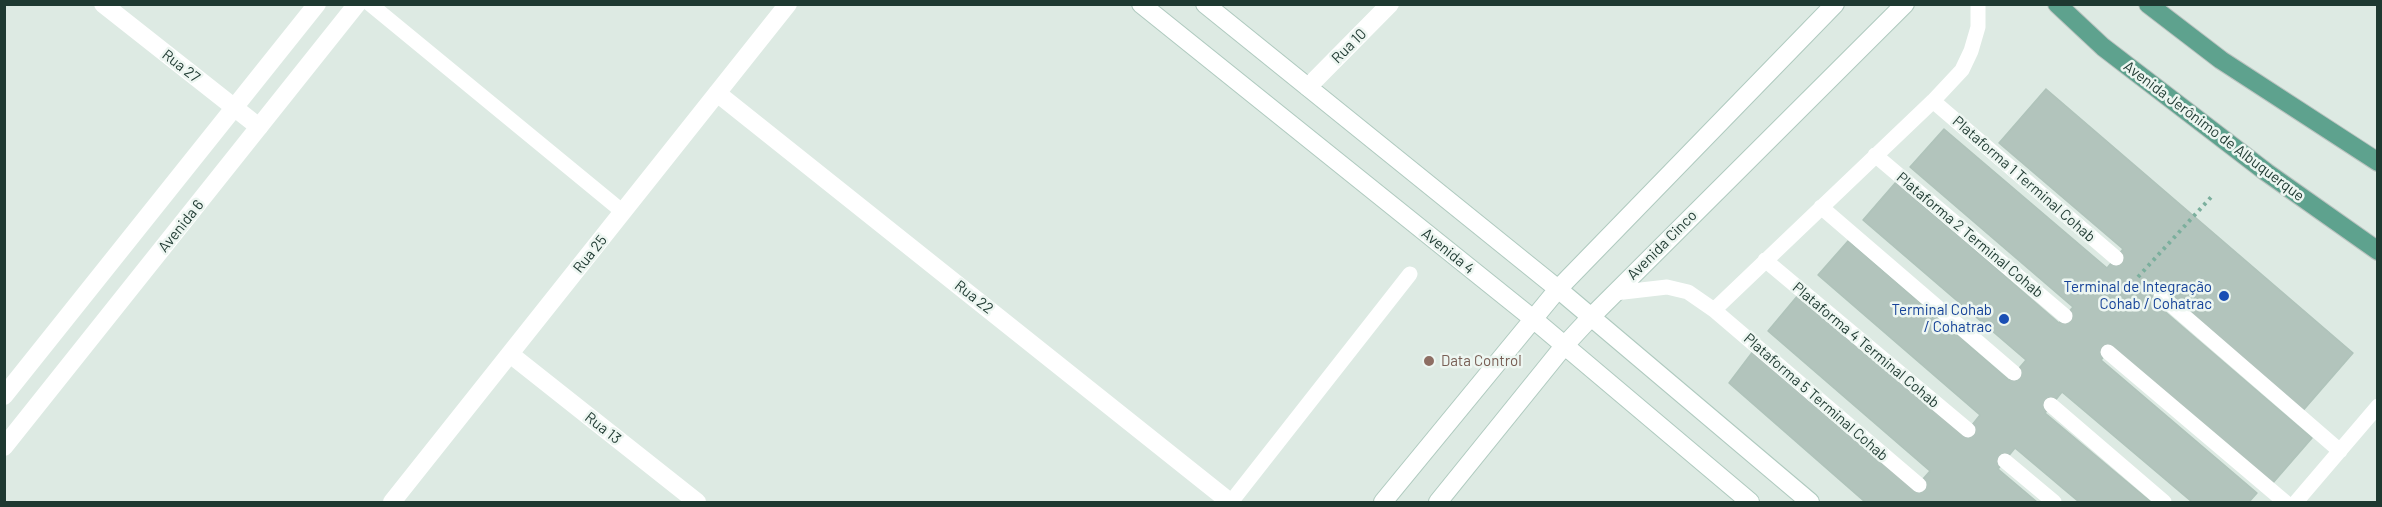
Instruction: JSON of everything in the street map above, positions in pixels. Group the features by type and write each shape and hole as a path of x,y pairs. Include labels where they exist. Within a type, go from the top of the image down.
{"main road":[{"name":"Rua 27","path":"103,4 259,127"},
{"name":"Avenida 6","path":"4,396 317,4"},
{"name":"Avenida 6","path":"4,447 357,4"},
{"name":"Rua 25","path":"392,502 788,4"},
{"name":"Avenida 4","path":"1141,4 1532,318 1750,502"},
{"path":"1205,4 1558,289 1810,502"},
{"name":"Rua 10","path":"1308,87 1389,4"},
{"path":"1383,502 1558,289 1835,4"},
{"name":"Avenida Cinco","path":"1438,502 1564,346 1591,317 1905,4"},
{"name":"Avenida Jerônimo de Albuquerque","path":"2057,4 2103,46 2266,172 2378,251"},
{"path":"2148,4 2221,60 2378,162"},
{"name":"Rua 22","path":"717,93 1230,502"},
{"name":"Rua 13","path":"510,354 697,502"}],"lane":[{"path":"370,4 622,212"},
{"path":"1714,310 1933,101 1962,70 1971,51 1978,27 1978,4"},
{"name":"Plataforma 1 Terminal Cohab","path":"1933,101 2116,258"},
{"name":"Plataforma 2 Terminal Cohab","path":"1875,155 2065,316"},
{"path":"1821,207 2014,373"},
{"name":"Plataforma 4 Terminal Cohab","path":"1765,260 1968,430"},
{"path":"1230,502 1410,274"},
{"name":"Plataforma 5 Terminal Cohab","path":"1615,293 1667,286 1688,292 1714,310 1919,485"},
{"path":"2161,296 2340,451"},
{"path":"2108,352 2285,502"},
{"path":"2051,405 2164,502"},
{"path":"2296,502 2378,406"},
{"path":"2005,461 2054,502"}],"path":[{"path":"2138,278 2213,195"}],"building":[{"name":"Terminal de Integração Cohab / Cohatrac","path":"2046,89 2353,353 2300,414 2162,295 2155,303 2312,438 2272,484 2112,348 2101,360 2257,493 2249,502 2192,502 2062,392 2045,413 2151,502 2079,502 2015,448 1998,469 2037,502 1865,502 1729,383 1754,350 1915,488 1930,471 1768,331 1799,294 1968,430 1980,415 1818,275 1848,241 2009,380 2026,360 1863,220 1896,182 2059,323 2073,307 1910,167 1944,129 2107,268 2123,249 1999,143"}],"place":[{"name":"Terminal de Integração Cohab / Cohatrac","path":"2224,296"},
{"name":"Terminal Cohab / Cohatrac","path":"2004,319"},
{"name":"Data Control","path":"1429,361"}]}
